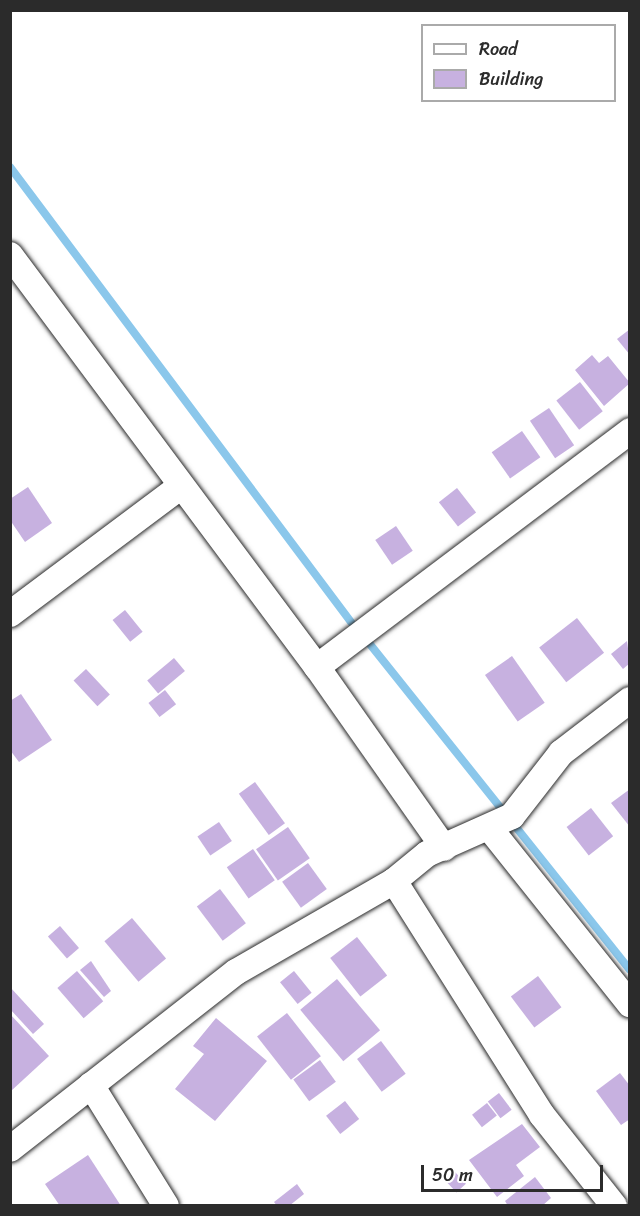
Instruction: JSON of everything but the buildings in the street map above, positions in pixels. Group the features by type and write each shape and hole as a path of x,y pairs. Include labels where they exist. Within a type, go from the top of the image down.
{"street":[{"path":"10,255 180,487 317,667 444,849"},
{"path":"317,667 630,431"},
{"path":"10,614 180,487"},
{"path":"10,1149 236,972 394,881 427,854 491,830 512,816 561,753 630,699"},
{"path":"491,830 630,1004"},
{"path":"394,881 542,1115 614,1206"},
{"path":"91,1086 166,1206"}],"waterway":[{"path":"10,167 351,622"},
{"path":"369,643 630,970"}]}
